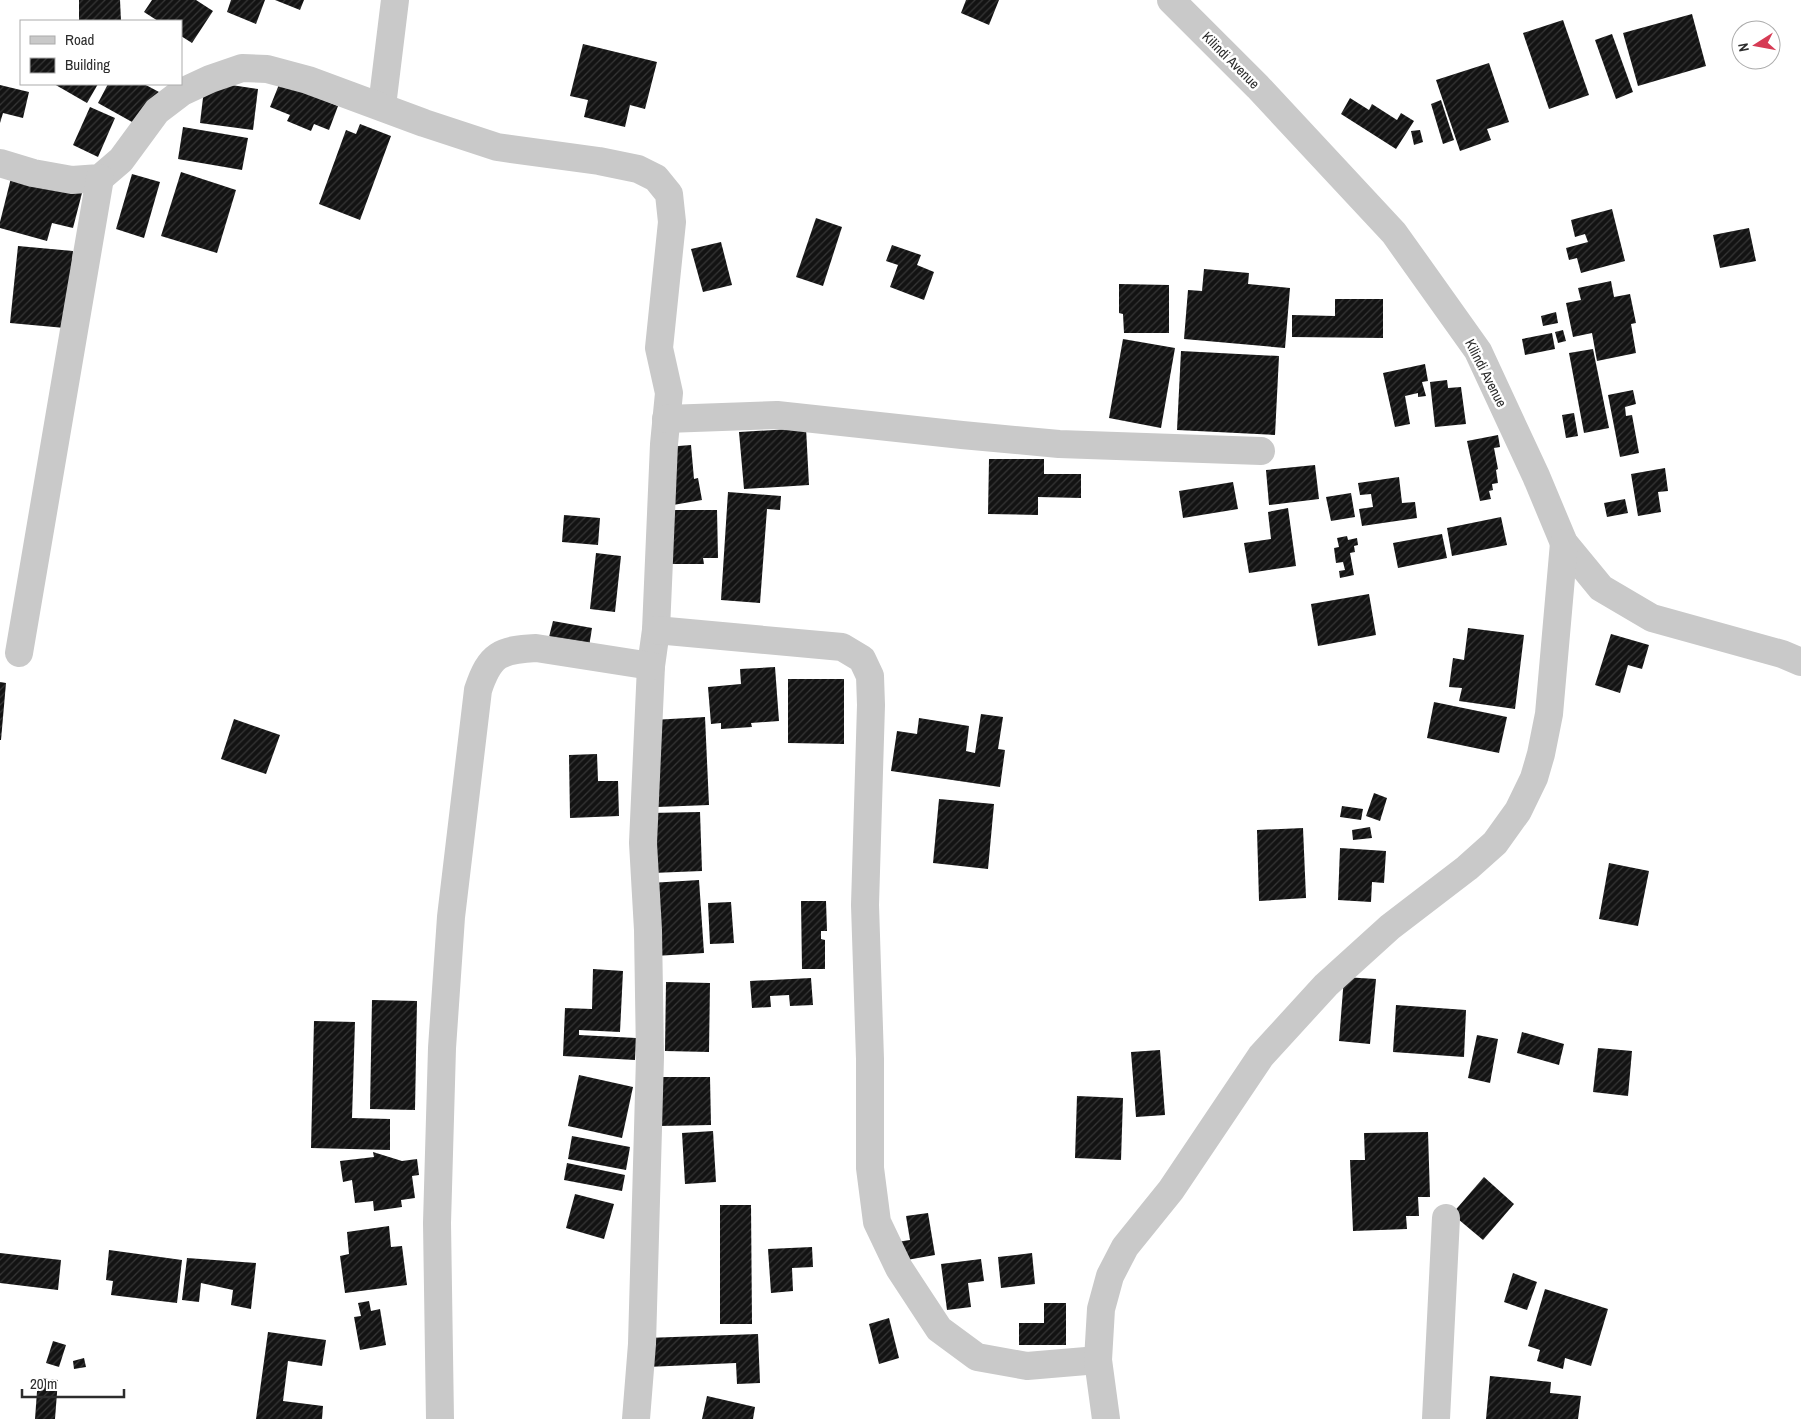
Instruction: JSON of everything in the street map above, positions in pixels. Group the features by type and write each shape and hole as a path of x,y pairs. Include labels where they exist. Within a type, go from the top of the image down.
{"street":[{"path":"382,106 395,0"},
{"name":"Kilindi Avenue","path":"1171,0 1258,87 1394,233 1478,351 1536,476 1564,543 1601,588 1652,618 1782,654 1801,662"},
{"path":"0,164 33,173 72,180 100,178 122,160 157,111 182,92 210,79 242,68 267,69 308,80 424,123 497,147 638,169 656,178 669,194 672,222 659,348 669,393 666,419 656,630 651,666 643,843 648,930 650,1057 642,1344 636,1419"},
{"path":"19,654 100,178"},
{"path":"666,419 777,415 1059,444 1261,451"},
{"path":"1106,1419 1098,1360 1101,1309 1110,1276 1125,1247 1171,1190 1261,1056 1334,979 1390,928 1467,868 1495,843 1518,811 1534,778 1549,714 1564,543"},
{"path":"656,630 842,647 862,659 870,676 871,705 865,905 870,1059 870,1168 877,1222 899,1268 939,1328 977,1357 1027,1366 1098,1360"},
{"path":"440,1419 437,1223 442,1048 451,917 478,690 485,668 502,654 520,649 536,648 651,666"},
{"path":"1436,1419 1446,1218"}],"building":[{"path":"79,0 120,0 121,20 79,20"},
{"path":"152,0 196,0 213,11 192,43 182,37 182,20 156,20 144,12"},
{"path":"231,0 265,0 256,24 227,12"},
{"path":"275,0 304,0 300,10"},
{"path":"966,0 999,0 989,25 961,13"},
{"path":"1692,14 1706,66 1638,86 1623,33"},
{"path":"1563,20 1589,95 1549,109 1523,33"},
{"path":"1612,34 1633,92 1616,99 1595,40"},
{"path":"583,44 657,62 645,109 630,105 625,127 584,117 588,100 570,96"},
{"path":"1489,63 1509,122 1487,129 1491,140 1460,151 1436,80"},
{"path":"205,81 258,89 253,130 200,123"},
{"path":"280,82 338,106 329,130 314,124 311,131 287,121 290,115 270,107"},
{"path":"0,85 29,92 23,118 3,113 0,123"},
{"path":"56,85 97,85 87,103"},
{"path":"107,85 146,85 159,92 141,127 98,103"},
{"path":"1350,98 1369,110 1372,104 1397,120 1401,113 1414,121 1396,149 1341,114"},
{"path":"1441,100 1454,140 1443,144 1431,104"},
{"path":"90,107 115,118 98,157 73,145"},
{"path":"360,124 391,136 360,220 319,204 346,130 356,134"},
{"path":"183,127 248,138 242,170 178,159"},
{"path":"1420,130 1423,142 1414,145 1411,131"},
{"path":"181,172 236,190 217,253 161,236"},
{"path":"12,174 82,193 73,228 52,223 47,241 0,228"},
{"path":"132,174 160,182 144,238 116,229"},
{"path":"1612,209 1625,261 1581,273 1577,258 1569,260 1566,248 1588,242 1585,234 1575,237 1571,220"},
{"path":"816,218 842,227 823,286 796,277"},
{"path":"1749,228 1756,261 1720,268 1713,235"},
{"path":"721,242 732,285 703,292 691,249"},
{"path":"892,245 921,255 917,265 934,272 924,300 890,287 898,265 886,261"},
{"path":"18,246 73,251 65,328 10,323"},
{"path":"1204,269 1249,273 1248,284 1290,288 1285,348 1184,339 1188,290 1202,291"},
{"path":"1611,281 1614,297 1630,294 1636,323 1631,324 1636,353 1597,361 1592,333 1573,337 1566,303 1581,300 1578,288"},
{"path":"1119,284 1169,285 1169,333 1124,333 1123,314 1119,313"},
{"path":"1335,299 1383,299 1383,338 1292,337 1292,315 1335,316"},
{"path":"1556,312 1558,323 1543,326 1541,316"},
{"path":"1563,330 1566,341 1558,343 1555,332"},
{"path":"1552,333 1555,349 1525,355 1522,339"},
{"path":"1123,339 1175,348 1161,428 1109,418"},
{"path":"1593,349 1609,428 1584,433 1569,353"},
{"path":"1181,351 1279,356 1275,435 1177,430"},
{"path":"1425,364 1428,381 1422,382 1426,396 1418,397 1418,393 1405,396 1410,424 1395,427 1383,373"},
{"path":"1447,380 1448,388 1461,387 1466,424 1435,427 1430,382"},
{"path":"1633,390 1636,404 1625,407 1626,416 1632,415 1639,453 1620,457 1608,395"},
{"path":"1574,413 1578,436 1566,438 1562,415"},
{"path":"806,428 809,485 744,489 739,432"},
{"path":"1498,435 1500,447 1494,448 1498,469 1496,470 1498,483 1492,484 1493,490 1489,491 1491,499 1480,501 1467,441"},
{"path":"691,445 694,479 698,478 702,500 673,505 666,447"},
{"path":"989,459 1044,459 1044,474 1081,474 1081,498 1038,497 1038,515 988,514"},
{"path":"1315,465 1319,499 1269,505 1266,470"},
{"path":"1665,468 1668,491 1658,492 1661,512 1638,516 1631,474"},
{"path":"1399,477 1402,503 1415,502 1417,518 1362,526 1359,509 1373,507 1371,494 1360,495 1358,483"},
{"path":"1233,482 1238,509 1183,518 1179,491"},
{"path":"728,492 781,496 780,510 767,509 760,603 721,600"},
{"path":"1351,493 1355,517 1331,521 1326,497"},
{"path":"1625,499 1628,513 1607,517 1604,503"},
{"path":"1288,508 1296,566 1249,573 1244,543 1271,539 1268,512"},
{"path":"668,510 717,510 718,558 703,558 704,564 668,564"},
{"path":"564,515 600,518 598,545 562,542"},
{"path":"1501,517 1507,545 1452,556 1447,528"},
{"path":"1442,534 1447,558 1398,568 1393,543"},
{"path":"1347,536 1348,540 1357,538 1358,545 1354,546 1355,552 1350,553 1354,575 1340,578 1339,571 1345,570 1343,562 1336,563 1334,548 1339,547 1337,538"},
{"path":"596,553 621,556 615,612 590,609"},
{"path":"1369,594 1376,635 1318,646 1311,604"},
{"path":"553,621 592,628 588,653 547,645"},
{"path":"1468,628 1524,635 1515,709 1459,701 1462,688 1449,687 1453,658 1464,660"},
{"path":"1611,634 1649,645 1642,669 1628,665 1620,693 1595,685"},
{"path":"775,667 779,721 751,723 752,727 721,729 721,723 711,724 708,687 741,684 740,669"},
{"path":"788,679 844,679 844,744 788,743"},
{"path":"0,682 6,683 1,740 0,740"},
{"path":"1434,702 1507,717 1499,753 1427,738"},
{"path":"981,714 1003,717 998,749 1005,750 1000,787 891,771 897,731 917,734 919,718 969,726 966,751 975,753"},
{"path":"705,717 709,805 657,807 653,720"},
{"path":"234,719 280,735 266,774 221,759"},
{"path":"597,754 598,781 618,781 619,816 570,818 569,755"},
{"path":"1374,793 1387,798 1380,821 1366,816"},
{"path":"939,799 994,804 988,869 933,863"},
{"path":"1342,806 1363,809 1361,820 1340,817"},
{"path":"700,812 702,871 652,873 650,813"},
{"path":"1370,827 1372,838 1353,840 1352,830"},
{"path":"1303,828 1306,898 1259,901 1257,830"},
{"path":"1340,848 1386,851 1384,883 1372,882 1371,902 1338,900"},
{"path":"1609,863 1649,871 1638,926 1599,919"},
{"path":"699,880 704,953 655,956 650,883"},
{"path":"801,901 826,901 827,931 821,931 821,939 825,940 825,969 802,969"},
{"path":"731,902 734,943 710,944 708,903"},
{"path":"593,969 623,971 620,1032 579,1030 579,1035 636,1038 635,1060 563,1056 565,1008 592,1009"},
{"path":"1344,977 1376,979 1370,1044 1339,1041"},
{"path":"811,978 813,1005 790,1006 789,995 770,996 771,1007 752,1008 750,981"},
{"path":"666,982 710,983 709,1052 665,1051"},
{"path":"372,1000 417,1001 415,1110 370,1109"},
{"path":"1396,1005 1466,1010 1464,1057 1393,1052"},
{"path":"314,1021 355,1022 352,1118 390,1119 390,1150 311,1148"},
{"path":"1522,1032 1564,1044 1559,1065 1517,1053"},
{"path":"1477,1035 1498,1039 1490,1083 1468,1078"},
{"path":"1598,1048 1632,1051 1628,1096 1593,1092"},
{"path":"1160,1050 1165,1115 1136,1117 1131,1052"},
{"path":"579,1075 633,1087 622,1138 568,1126"},
{"path":"658,1077 710,1077 711,1125 659,1126"},
{"path":"1077,1096 1123,1098 1121,1160 1075,1158"},
{"path":"713,1131 716,1182 685,1184 682,1133"},
{"path":"1428,1132 1430,1197 1418,1197 1419,1216 1406,1216 1407,1229 1353,1231 1350,1160 1365,1160 1364,1133"},
{"path":"572,1136 630,1147 626,1170 568,1159"},
{"path":"373,1152 402,1161 417,1159 419,1175 412,1176 415,1198 401,1200 402,1207 374,1211 373,1201 355,1203 352,1180 343,1182 340,1161 374,1157"},
{"path":"567,1163 625,1175 622,1191 564,1180"},
{"path":"1484,1177 1514,1204 1483,1240 1452,1214"},
{"path":"575,1194 614,1204 604,1239 566,1228"},
{"path":"720,1205 751,1205 752,1324 720,1324"},
{"path":"928,1213 935,1255 901,1261 897,1242 910,1240 906,1216"},
{"path":"389,1226 391,1247 402,1246 407,1285 345,1293 340,1256 349,1254 347,1232"},
{"path":"812,1247 813,1267 792,1268 793,1291 771,1293 768,1249"},
{"path":"109,1250 182,1260 177,1303 111,1295 113,1281 106,1280"},
{"path":"0,1253 61,1260 58,1290 0,1283"},
{"path":"1032,1253 1035,1284 1001,1288 998,1257"},
{"path":"187,1258 256,1263 251,1309 231,1305 233,1290 201,1283 199,1302 182,1300"},
{"path":"981,1259 984,1281 968,1283 971,1307 947,1310 941,1264"},
{"path":"1513,1273 1537,1282 1527,1310 1504,1302"},
{"path":"1545,1289 1608,1309 1591,1366 1565,1358 1563,1369 1537,1361 1540,1350 1528,1346"},
{"path":"369,1301 371,1311 380,1309 386,1345 360,1350 354,1317 361,1316 358,1303"},
{"path":"1044,1303 1066,1303 1066,1345 1019,1345 1019,1323 1044,1323"},
{"path":"889,1318 899,1358 879,1364 869,1324"},
{"path":"268,1332 326,1340 322,1366 288,1361 283,1401 323,1406 322,1419 256,1419"},
{"path":"758,1334 760,1383 737,1384 736,1363 647,1367 646,1338"},
{"path":"53,1341 66,1345 59,1367 46,1363"},
{"path":"84,1358 86,1367 74,1369 73,1361"},
{"path":"1490,1376 1551,1382 1550,1393 1581,1396 1578,1419 1486,1419"},
{"path":"38,1378 58,1380 55,1419 35,1419"},
{"path":"707,1396 755,1407 753,1419 702,1419"}]}
